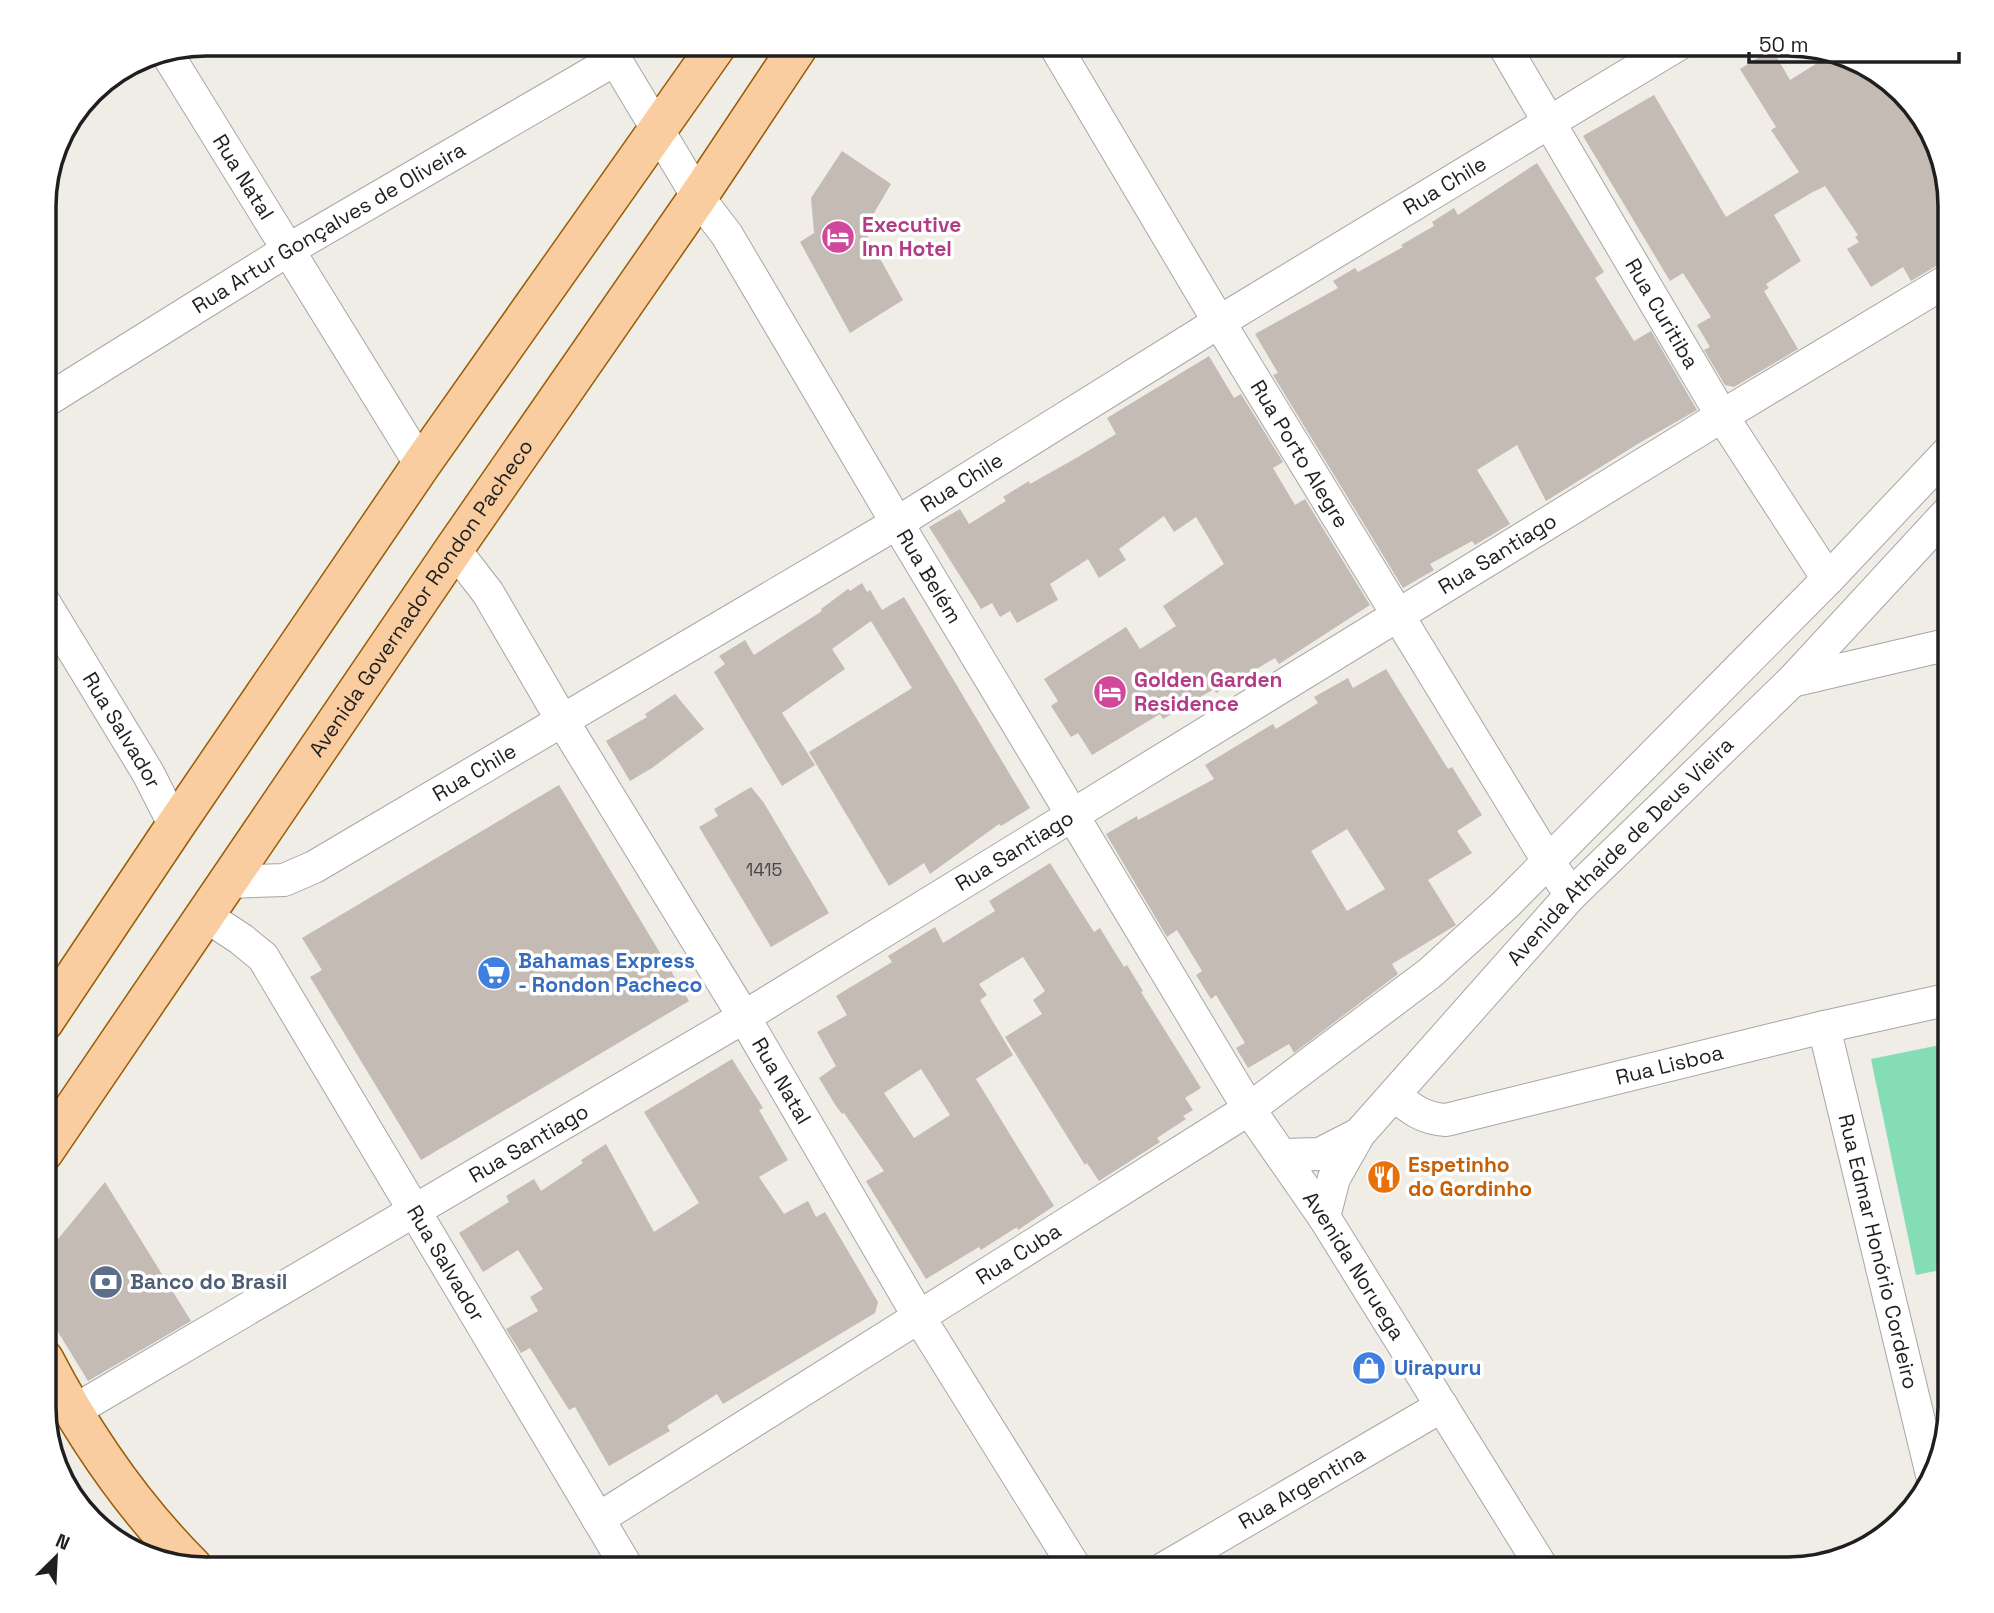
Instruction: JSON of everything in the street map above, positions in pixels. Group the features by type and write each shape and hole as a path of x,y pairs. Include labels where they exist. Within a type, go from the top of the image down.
{"main road":[{"path":"56,1004 175,826 415,455 709,56"},
{"name":"Avenida Governador Rondon Pacheco","path":"56,1135 792,56"},
{"path":"56,1382 72,1412 158,1532 181,1555"}],"street":[{"name":"Rua Artur Gonçalves de Oliveira","path":"56,395 604,56"},
{"name":"Rua Belém","path":"613,56 698,197 727,235 1249,1109"},
{"name":"Rua Porto Alegre","path":"1061,56 1219,322 1571,895"},
{"name":"Rua Curitiba","path":"1510,56 1722,416 1828,579"},
{"name":"Rua Chile","path":"228,882 284,880 314,867 897,523 1219,322 1660,56"},
{"name":"Rua Natal","path":"171,61 415,455"},
{"name":"Rua Santiago","path":"72,1412 744,1017 1938,286"},
{"path":"1548,861 1828,579 1938,463"},
{"name":"Avenida Athaide de Deus Vieira","path":"1324,1217 1334,1178 1359,1134 1571,895 1792,681 1938,523"},
{"name":"Rua Natal","path":"454,549 488,593 562,720 744,1017 919,1317 1069,1557"},
{"name":"Rua Salvador","path":"56,622 148,773 175,826"},
{"path":"1792,681 1938,646"},
{"name":"Rua Cuba","path":"598,1519 1249,1109 1430,973 1505,905 1548,861"},
{"name":"Rua Salvador","path":"206,916 263,957 621,1557"},
{"name":"Rua Lisboa","path":"1394,1095 1416,1113 1432,1119 1447,1120 1938,1002"},
{"name":"Rua Edmar Honório Cordeiro","path":"1824,1027 1928,1459"},
{"name":"Avenida Noruega","path":"1249,1109 1324,1217 1536,1557"},
{"path":"1282,1155 1320,1154 1359,1134"},
{"name":"Rua Argentina","path":"1184,1557 1442,1406"}],"green space":[{"path":"1938,1045 1938,1270 1916,1275 1871,1059"}],"building":[{"path":"1761,56 1776,56 1790,80 1822,60 1854,71 1887,93 1918,131 1930,158 1938,196 1938,265 1911,281 1903,267 1871,287 1847,249 1859,242 1855,237 1858,235 1825,186 1774,215 1801,261 1766,284 1769,288 1764,291 1798,349 1734,387 1725,385 1704,350 1710,347 1697,325 1711,317 1683,273 1670,281 1583,136 1654,95 1726,217 1799,172 1771,130 1776,127 1740,69"},
{"name":"Executive Inn Hotel","path":"842,151 891,184 864,230 903,300 850,333 800,242 814,233 811,198"},
{"path":"1537,163 1604,272 1595,278 1634,341 1651,331 1697,410 1546,501 1517,445 1477,470 1510,524 1475,545 1472,541 1430,564 1434,570 1403,588 1273,375 1278,373 1255,334 1338,288 1333,281 1355,268 1358,272 1403,247 1401,245 1434,226 1432,222 1454,208 1458,215"},
{"path":"1209,356 1234,398 1241,394 1283,462 1273,468 1295,505 1305,499 1370,605 1279,664 1275,658 1216,693 1214,689 1163,719 1160,714 1092,755 1078,733 1071,737 1051,706 1058,701 1044,679 1126,627 1140,649 1176,626 1163,606 1224,564 1196,517 1174,532 1164,516 1119,549 1126,560 1099,578 1088,559 1050,584 1058,600 1017,623 1010,611 1000,617 992,603 981,609 929,527 960,509 969,524 1006,501 1003,497 1029,481 1030,484 1116,434 1107,418"},
{"path":"862,583 867,592 870,590 882,610 904,597 1030,808 1001,826 999,824 930,874 924,863 889,886 809,752 912,688 871,621 832,649 845,669 782,713 815,765 782,786 714,672 725,664 719,656 745,640 754,655 822,611 821,609 848,589 850,591"},
{"path":"1386,669 1448,769 1452,767 1482,815 1457,831 1472,853 1428,880 1456,925 1392,964 1398,974 1294,1053 1289,1044 1248,1068 1236,1048 1245,1043 1216,995 1211,999 1196,975 1202,971 1177,930 1167,937 1106,834 1214,779 1205,765 1273,724 1276,729 1318,703 1314,697 1348,678 1353,688","holes":["1347,829 1385,889 1347,911 1311,851"]},
{"path":"675,694 704,729 630,781 606,741 647,717 645,714"},
{"name":"Bahamas Express - Rondon Pacheco","path":"559,785 689,1001 421,1160 310,977 322,970 302,938"},
{"path":"751,787 764,803 829,913 771,947 699,827 718,816 714,809"},
{"path":"1050,863 1094,932 1100,928 1124,967 1127,965 1201,1088 1185,1098 1193,1110 1183,1116 1186,1119 1157,1138 1160,1142 1099,1181 1087,1163 1085,1165 1005,1037 1042,1014 1033,1000 1045,991 1023,957 979,984 987,995 980,1000 1013,1055 976,1079 1054,1206 1018,1230 1017,1227 981,1250 979,1247 926,1279 866,1181 884,1171 844,1113 836,1106 819,1078 836,1066 817,1032 847,1015 836,996 892,962 888,956 935,927 943,943 995,911 989,901","holes":["921,1069 950,1115 914,1138 884,1093"]},
{"path":"732,1059 763,1108 759,1110 788,1160 759,1177 784,1214 808,1201 816,1217 825,1212 878,1302 875,1313 723,1404 717,1394 667,1426 670,1431 609,1466 575,1407 569,1410 530,1348 521,1353 506,1329 538,1311 530,1297 543,1289 518,1250 483,1272 459,1233 509,1202 506,1196 534,1179 541,1191 606,1144 654,1232 699,1203 644,1112"},
{"name":"Banco do Brasil","path":"105,1182 191,1321 88,1381 56,1329 56,1241"}],"place":[{"name":"Executive Inn Hotel","path":"838,237"},
{"name":"Golden Garden Residence","path":"1110,692"},
{"name":"Bahamas Express - Rondon Pacheco","path":"494,973"},
{"name":"Espetinho do Gordinho","path":"1384,1177"},
{"name":"Banco do Brasil","path":"106,1282"},
{"name":"Uirapuru","path":"1369,1368"}]}
